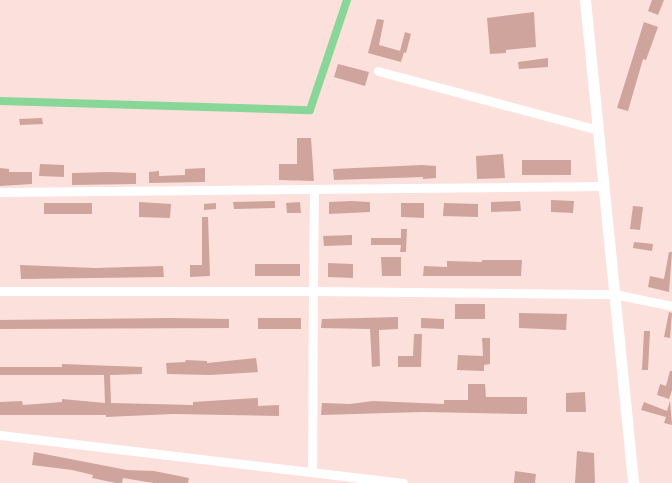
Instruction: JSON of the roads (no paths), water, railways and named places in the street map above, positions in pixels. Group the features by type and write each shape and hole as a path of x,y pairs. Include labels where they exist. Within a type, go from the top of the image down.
{"street":[{"path":"585,0 633,483"},
{"path":"378,71 598,130"},
{"path":"0,192 603,186"},
{"path":"312,472 314,188"},
{"path":"0,291 313,291 614,294 672,306"},
{"path":"0,435 403,483"}],"waterway":[{"path":"0,101 310,110 347,0"}]}
